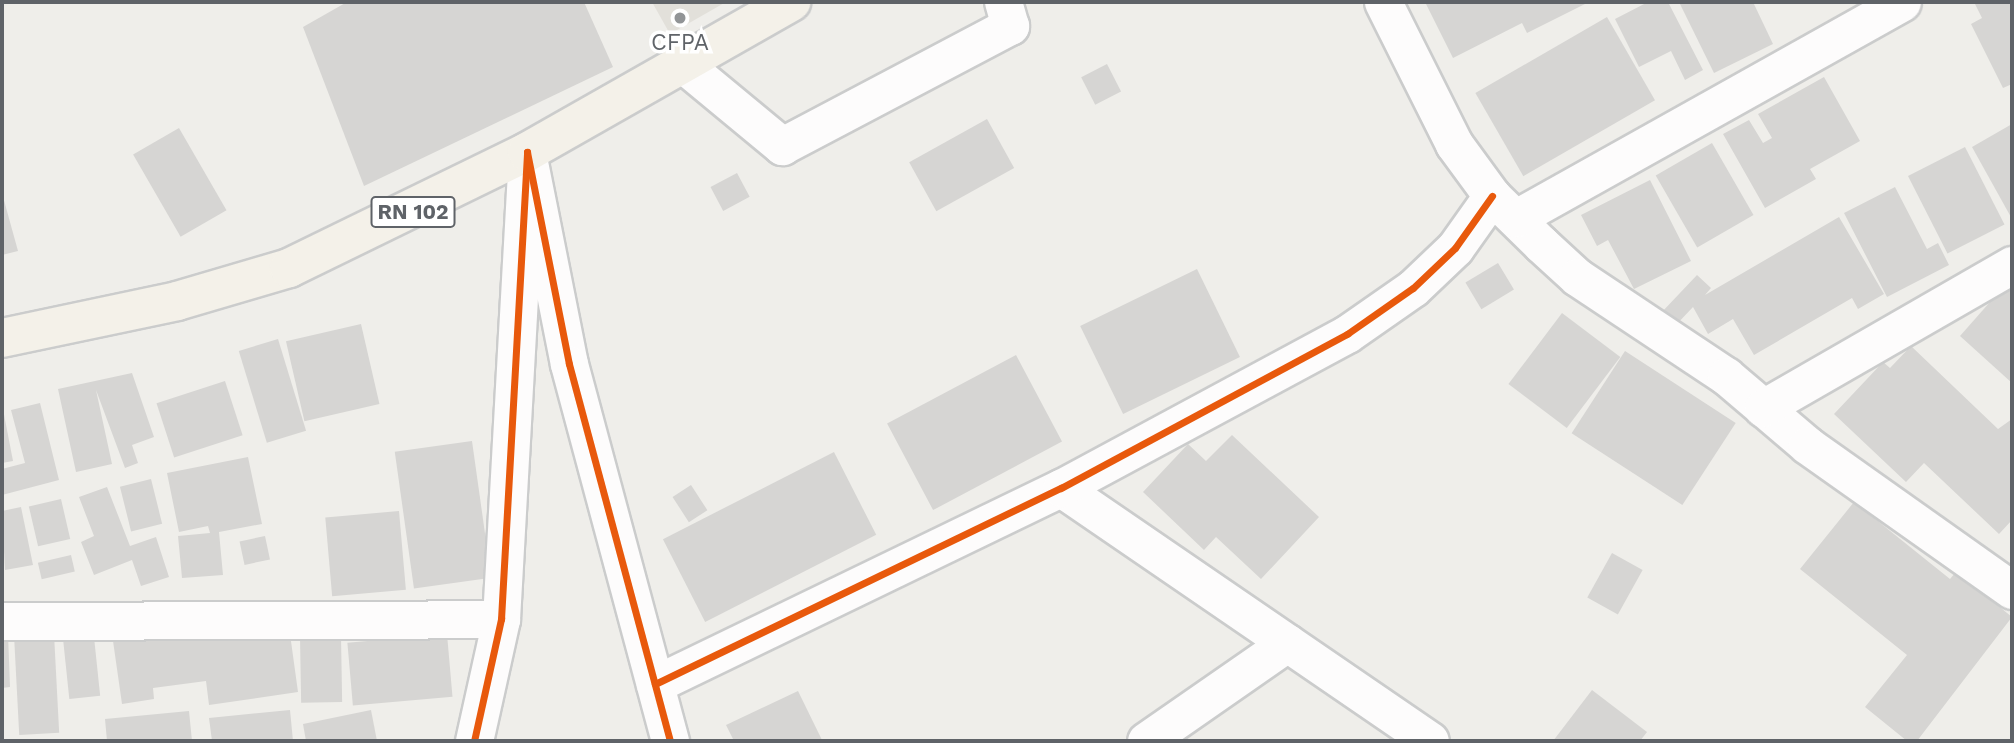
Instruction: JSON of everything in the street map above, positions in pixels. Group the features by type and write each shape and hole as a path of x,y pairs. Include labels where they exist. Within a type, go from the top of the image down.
{"main road":[{"name":"RN 102","path":"2,338 177,301 289,268 527,152 792,2"}],"street":[{"path":"683,64 782,146 1010,26 1003,2"},
{"path":"1383,2 1454,144 1504,207 1577,277 1763,408 2012,590"},
{"path":"655,684 1061,488 1346,334 1413,288 1455,247 1504,207 1902,2"},
{"path":"474,741 501,619 527,152"},
{"path":"527,152 569,364 670,741"},
{"path":"1763,408 2012,265"},
{"path":"1061,488 1430,741"},
{"path":"2,621 501,619"},
{"path":"1146,741 1287,643"}],"shaded area":[{"name":"CFPA","path":"652,2 726,2 670,34"}],"building":[{"path":"347,2 584,2 613,67 364,186 303,27"},
{"path":"1425,2 1589,2 1527,33 1522,23 1453,58"},
{"path":"1648,2 1668,2 1703,70 1685,80 1671,51 1639,67 1615,19"},
{"path":"1679,2 1753,2 1773,44 1714,73"},
{"path":"1974,2 2012,2 2012,84 2003,88 1971,24 1982,18"},
{"path":"1607,17 1655,100 1523,176 1475,93"},
{"path":"1107,64 1121,92 1095,105 1081,77"},
{"path":"1824,77 1860,141 1810,169 1816,179 1765,208 1723,134 1749,120 1763,143 1772,138 1758,114"},
{"path":"987,119 1014,168 936,211 909,162"},
{"path":"2012,124 2012,219 1972,147"},
{"path":"179,128 226,210 181,237 133,154"},
{"path":"1712,143 1754,215 1697,247 1656,176"},
{"path":"1965,147 2004,225 1947,254 1908,176"},
{"path":"737,173 750,197 723,211 711,187"},
{"path":"1650,180 1691,261 1634,289 1608,240 1597,246 1581,215"},
{"path":"1895,187 1927,249 1938,243 1949,265 1887,297 1844,213"},
{"path":"2,193 18,251 2,255"},
{"path":"1839,217 1884,294 1858,309 1852,298 1754,355 1733,319 1708,334 1693,307 1675,326 1661,313 1697,275 1711,288 1705,295"},
{"path":"1498,263 1514,290 1481,309 1465,283"},
{"path":"1197,269 1240,357 1123,414 1080,326"},
{"path":"2012,277 2012,383 1960,336"},
{"path":"1562,313 1620,357 1567,428 1508,384"},
{"path":"361,324 379,404 304,421 286,341"},
{"path":"278,339 306,431 267,443 239,351"},
{"path":"1911,346 1998,429 2012,419 2012,520 1999,534 1924,463 1906,482 1834,414 1883,362 1890,368"},
{"path":"1625,351 1736,423 1682,505 1572,433"},
{"path":"1016,355 1062,442 933,510 887,424"},
{"path":"132,373 154,437 132,445 138,463 125,468 96,390 112,464 76,472 58,389"},
{"path":"225,381 243,435 174,457 157,403"},
{"path":"40,403 59,480 2,495 2,469 25,463 11,410"},
{"path":"2,404 13,461 2,463"},
{"path":"1232,435 1319,517 1261,579 1216,537 1204,550 1143,492 1188,444 1206,461"},
{"path":"472,441 491,578 414,589 395,452"},
{"path":"834,452 876,535 705,622 663,539"},
{"path":"248,457 262,524 219,532 223,575 182,578 178,536 210,533 208,526 179,532 167,473"},
{"path":"151,479 162,524 131,531 120,487"},
{"path":"691,485 707,510 689,522 673,497"},
{"path":"107,487 130,546 156,537 169,577 141,586 132,560 94,575 81,542 94,536 79,497"},
{"path":"61,499 70,539 38,546 29,506"},
{"path":"1854,502 1950,579 1956,572 2012,617 1917,741 1907,741 1865,707 1907,655 1800,569"},
{"path":"21,507 33,565 5,570 2,511"},
{"path":"399,511 406,590 332,596 325,517"},
{"path":"265,536 270,559 245,565 240,541"},
{"path":"1612,553 1643,570 1618,615 1587,598"},
{"path":"71,555 75,572 42,579 38,563"},
{"path":"246,625 248,640 290,634 298,692 209,705 206,681 153,688 154,699 122,704 113,641"},
{"path":"2,634 8,634 10,687 2,688"},
{"path":"54,634 59,733 19,735 14,636"},
{"path":"447,634 452,697 353,705 347,643"},
{"path":"341,636 342,702 301,703 300,637"},
{"path":"94,637 100,696 69,699 63,640"},
{"path":"1592,690 1647,732 1640,741 1553,741"},
{"path":"798,691 822,740 734,741 726,725"},
{"path":"290,710 293,741 212,741 209,718"},
{"path":"371,710 377,741 306,741 303,724"},
{"path":"189,711 192,741 107,741 105,719"}],"cycle path":[{"path":"474,741 501,619 527,152 569,364 670,741"},
{"path":"655,684 1061,488 1347,334 1413,288 1455,248 1492,196"}],"place":[{"name":"CFPA","path":"680,18"}]}
